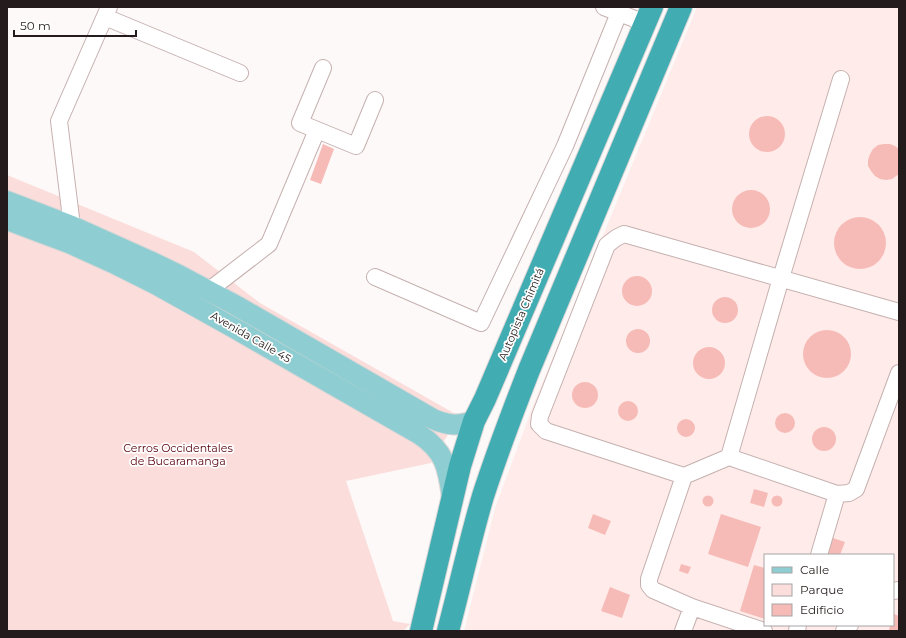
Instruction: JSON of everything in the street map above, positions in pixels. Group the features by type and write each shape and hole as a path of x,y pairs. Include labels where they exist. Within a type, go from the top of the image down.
{"highway":[{"path":"448,631 478,514 509,422 532,363 681,7"},
{"name":"Autopista Chimitá","path":"420,628 460,466 474,421 485,399 649,15"}],"main road":[{"name":"Avenida Calle 45","path":"7,201 72,226 150,261 237,306 433,419 446,424 454,425 474,421"},
{"name":"Avenida Calle 45","path":"7,220 76,247 155,284 427,439 442,456 447,468 450,479 452,500"}],"lane":[{"path":"604,7 620,13 649,15"},
{"path":"72,226 59,121 107,12 240,73"},
{"path":"375,277 481,323 565,146 620,13"},
{"path":"323,68 300,123 356,146 374,100"},
{"path":"729,457 781,278 842,79"},
{"path":"208,291 270,244 317,130"},
{"path":"899,312 624,234 607,244 540,416 539,424 546,431 684,476 729,457 837,494 849,493 856,489 899,373"},
{"path":"684,476 649,579 649,586 653,590 692,607 764,631"},
{"path":"819,554 837,494"},
{"path":"683,631 692,607"}],"shaded area":[{"path":"697,7 899,7 899,631 464,631 495,508 534,403"}],"green space":[{"name":"Cerros Occidentales de Bucaramanga","path":"7,175 194,252 260,303 459,416 431,463 346,481 393,621 410,624 403,631 7,631"}],"building":[{"path":"771,116 780,121 784,127 784,141 780,147 771,152 763,152 754,147 750,141 749,130 754,121 760,117"},
{"path":"323,144 334,149 321,184 310,180"},
{"path":"890,144 899,149 899,174 892,179 886,180 875,176 868,166 868,160 873,149 878,145"},
{"path":"751,190 764,196 770,209 764,222 751,228 738,222 732,209 738,196"},
{"path":"855,217 865,217 879,224 886,238 886,248 879,262 865,269 855,269 845,265 838,258 834,248 834,238 838,228 845,221"},
{"path":"637,276 648,280 652,291 648,302 637,306 626,302 622,291 626,280"},
{"path":"725,297 734,301 738,310 734,319 725,323 716,319 712,310 716,301"},
{"path":"638,329 647,332 650,341 647,350 638,353 629,350 626,341 629,332"},
{"path":"827,330 836,332 844,337 849,345 851,354 849,363 844,371 836,376 827,378 818,376 810,371 805,363 803,354 805,345 810,337 818,332"},
{"path":"709,347 718,350 722,354 725,363 722,372 718,376 709,379 700,376 696,372 693,363 696,354 700,350"},
{"path":"585,382 594,386 598,395 594,404 585,408 576,404 572,395 576,386"},
{"path":"628,401 635,404 638,411 635,418 628,421 621,418 618,411 621,404"},
{"path":"785,413 792,416 795,423 792,430 785,433 778,430 775,423 778,416"},
{"path":"686,419 692,422 695,428 692,434 686,437 680,434 677,428 680,422"},
{"path":"824,427 829,428 835,434 835,444 829,450 824,451 819,450 813,444 812,439 813,434 819,428"},
{"path":"754,489 768,493 764,507 750,503"},
{"path":"706,496 710,496 712,497 712,505 706,506 703,503 703,499"},
{"path":"775,496 779,496 781,497 781,505 775,506 772,503 772,499"},
{"path":"593,514 611,521 605,535 588,528"},
{"path":"721,514 761,527 748,567 708,554"},
{"path":"830,537 845,542 840,554 824,554"},
{"path":"681,564 691,567 688,574 679,571"},
{"path":"754,565 764,568 764,619 740,611"},
{"path":"610,587 630,595 622,618 601,611"},
{"path":"894,614 899,616 899,631 889,631 890,626 894,626"}]}
